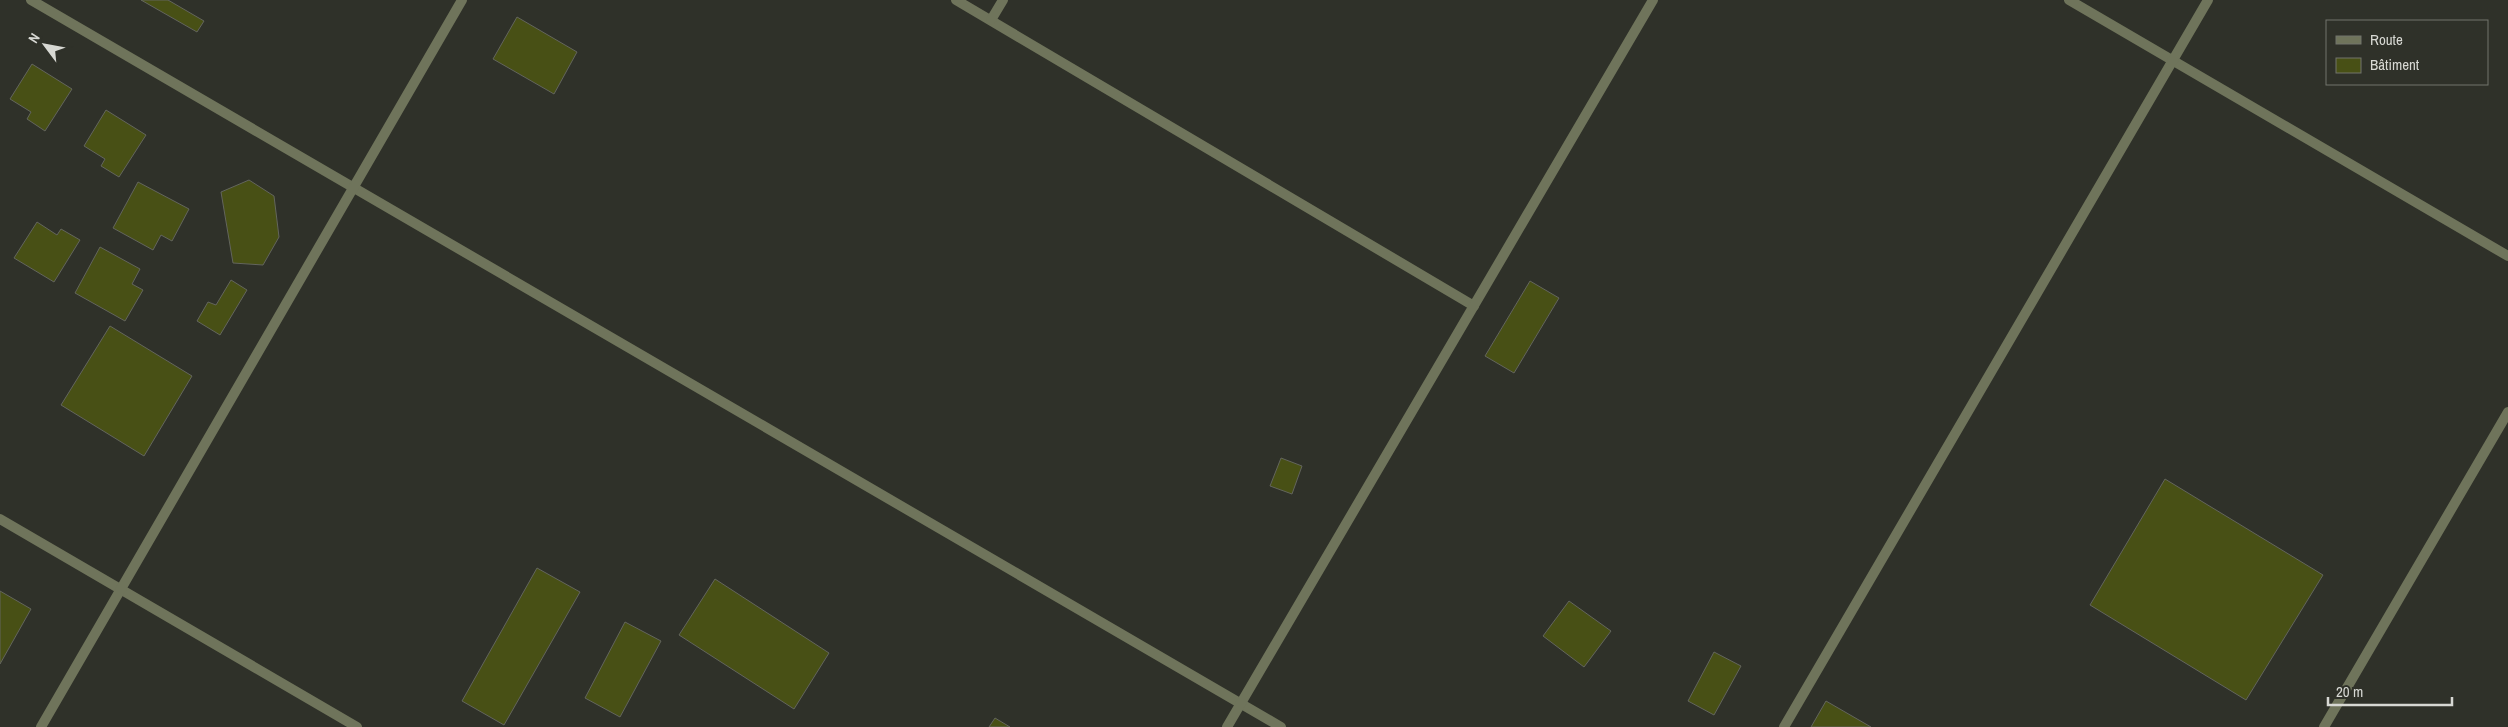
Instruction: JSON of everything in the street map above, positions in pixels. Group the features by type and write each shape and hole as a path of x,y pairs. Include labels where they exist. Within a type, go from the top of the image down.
{"street":[{"path":"32,0 1281,727"},
{"path":"41,727 462,0"},
{"path":"956,0 1474,306"},
{"path":"991,20 1003,0"},
{"path":"1228,727 1653,0"},
{"path":"2069,0 2508,256"},
{"path":"1784,727 2208,0"},
{"path":"2324,727 2508,412"},
{"path":"0,519 357,727"}],"building":[{"path":"141,0 168,0 204,21 197,32"},
{"path":"517,17 577,52 554,94 493,59"},
{"path":"32,64 72,89 45,131 27,119 31,112 10,99"},
{"path":"106,110 146,135 119,177 101,166 105,159 84,146"},
{"path":"249,180 274,196 279,237 263,265 233,263 221,192"},
{"path":"138,182 189,209 172,241 161,235 153,250 113,228"},
{"path":"37,222 57,235 61,229 80,240 54,282 14,258"},
{"path":"100,247 140,269 132,284 143,290 125,321 75,293"},
{"path":"231,280 247,290 220,335 197,321 208,302 216,305"},
{"path":"1530,281 1559,298 1514,373 1485,356"},
{"path":"110,326 192,376 144,456 61,405"},
{"path":"1281,458 1302,466 1292,494 1270,486"},
{"path":"2165,479 2323,575 2246,700 2090,605"},
{"path":"537,568 580,592 504,725 462,701"},
{"path":"715,579 829,653 794,709 679,635"},
{"path":"0,591 31,609 0,664"},
{"path":"1569,601 1611,631 1584,667 1543,636"},
{"path":"625,622 661,641 620,717 585,698"},
{"path":"1714,652 1741,666 1714,715 1688,701"},
{"path":"1826,701 1871,727 1811,727"},
{"path":"995,718 1010,727 989,727"}]}
